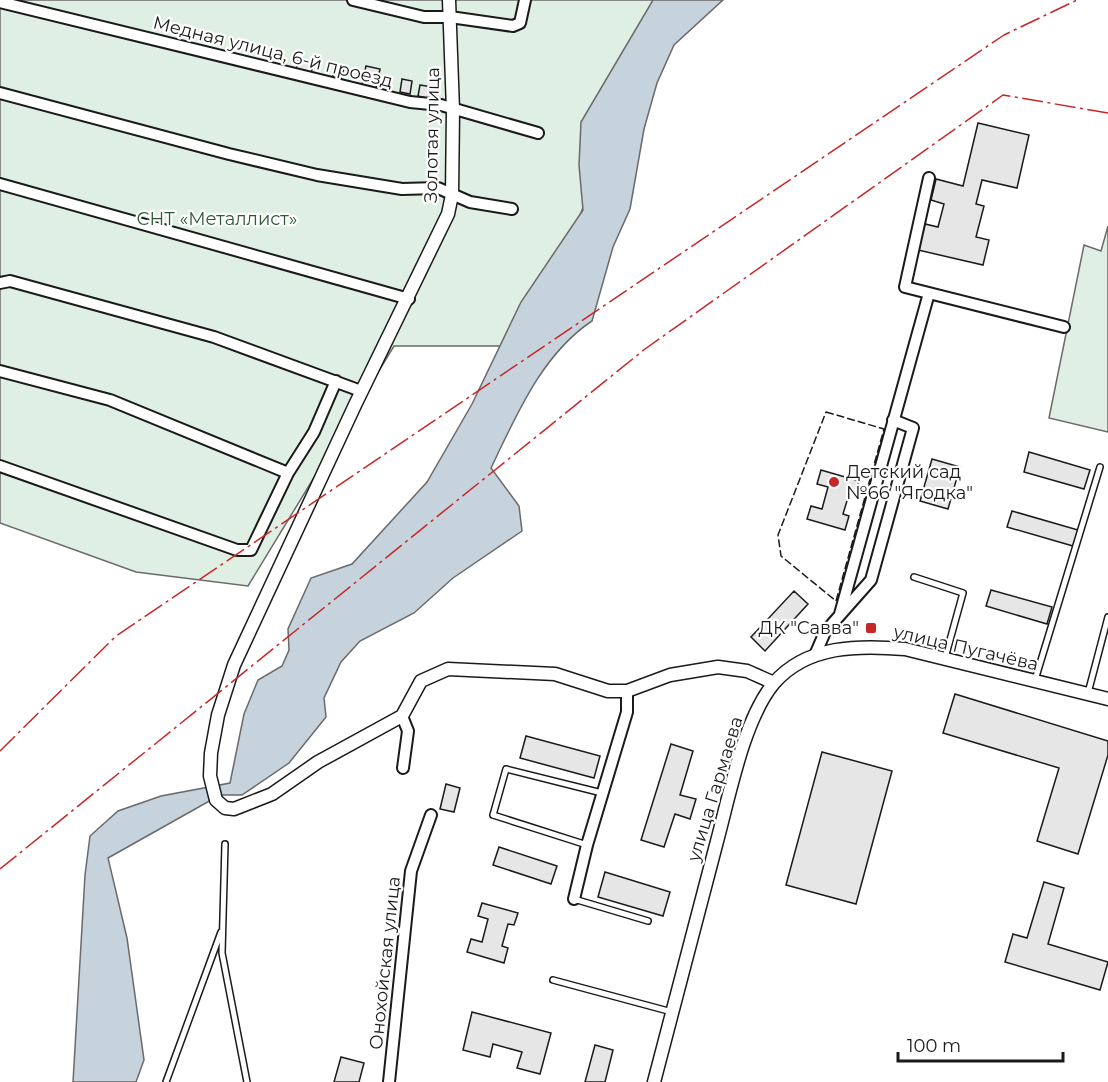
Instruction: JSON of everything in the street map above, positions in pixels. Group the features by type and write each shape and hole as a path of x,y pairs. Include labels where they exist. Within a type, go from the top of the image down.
{"street":[{"path":"353,0 424,17 450,16 513,26 520,23 525,0"},
{"name":"Золотая улица","path":"402,716 318,762 272,794 234,809 225,808 216,800 210,776 218,715 234,664 361,391 409,298 448,214 452,195 453,110 449,0"},
{"name":"Медная улица, 6-й проезд","path":"0,3 410,102 441,105 538,133"},
{"path":"0,93 317,175 402,189 438,188 470,202 512,209"},
{"path":"929,178 905,287 1064,327"},
{"path":"0,184 409,298"},
{"path":"0,283 10,281 214,337 361,391"},
{"path":"840,614 929,293"},
{"path":"0,371 110,400 288,474"},
{"path":"0,466 244,551 251,550 288,474 314,432 336,381"},
{"path":"816,655 825,632 871,580 913,428 893,420"},
{"name":"улица Пугачёва","path":"816,655 854,647 876,646 905,650 1108,699"},
{"name":"улица Гармаева","path":"654,1082 737,768 759,707 774,683 790,669 816,655"},
{"path":"403,768 408,731 402,716 421,681 447,669 555,674 608,690 627,691 670,675 718,667 747,671 774,683"},
{"path":"574,899 586,845 627,712 627,691"},
{"name":"Онохойская улица","path":"389,1082 411,871 431,815"}],"lane":[{"path":"1034,681 1100,467"},
{"path":"914,577 963,593 945,659"},
{"path":"1088,694 1108,617"},
{"path":"586,845 494,816 506,769 602,793"},
{"path":"225,844 222,953 247,1082"},
{"path":"574,899 648,921"},
{"path":"166,1082 222,927"},
{"path":"553,980 672,1012"}],"green space":[{"name":"СНТ «Металлист»","path":"0,0 655,0 589,193 568,244 504,346 394,346 248,586 136,572 0,523"},
{"path":"1108,226 1108,432 1049,418 1084,245 1101,251"}],"shaded area":[{"path":"653,0 723,0 674,45 657,83 644,129 630,209 613,247 592,321 574,335 545,368 521,407 491,468 519,506 522,531 453,578 414,613 360,641 341,662 324,698 326,717 289,763 242,795 220,795 108,858 127,938 144,1060 136,1082 73,1082 85,875 90,836 118,811 161,796 230,783 244,714 258,680 282,666 289,650 288,629 311,578 352,564 427,482 472,404 521,302 583,210 579,165 581,122"}],"building":[{"path":"298,61 313,64 311,74 296,70"},
{"path":"335,65 344,67 341,82 332,80"},
{"path":"366,66 380,69 376,88 362,85"},
{"path":"402,79 412,81 410,94 400,92"},
{"path":"420,85 433,87 430,99 418,96"},
{"path":"978,123 1029,135 1017,188 982,180 976,204 984,206 976,237 989,240 983,265 918,250 925,224 938,227 944,204 931,200 936,179 963,186"},
{"path":"1029,452 1090,470 1084,489 1024,472"},
{"path":"932,459 960,467 948,509 920,501"},
{"path":"821,470 859,481 856,492 850,491 843,514 849,516 845,530 807,519 811,506 822,509 828,487 817,484"},
{"path":"1012,511 1078,530 1073,546 1007,527"},
{"path":"991,590 1052,607 1047,624 986,606"},
{"path":"794,591 808,604 765,651 751,637"},
{"path":"955,694 1108,741 1108,755 1078,854 1037,841 1059,768 943,733"},
{"path":"526,736 600,756 594,778 520,758"},
{"path":"671,744 693,751 680,795 696,799 690,819 675,814 664,847 641,840"},
{"path":"822,752 892,771 856,904 786,885"},
{"path":"446,784 460,788 454,812 440,809"},
{"path":"499,847 557,866 551,884 493,865"},
{"path":"605,872 670,892 663,916 598,897"},
{"path":"1044,882 1064,888 1048,944 1108,962 1100,990 1005,962 1013,934 1027,938"},
{"path":"482,903 518,913 514,925 508,924 502,946 508,948 504,963 467,952 471,939 482,942 488,919 478,916"},
{"path":"472,1012 551,1033 540,1074 517,1068 522,1052 493,1044 490,1057 463,1050"},
{"path":"595,1045 613,1050 605,1082 585,1082"},
{"path":"341,1057 364,1063 359,1082 334,1082"}],"fence":[{"path":"826,412 884,429 836,601 781,556 778,535 826,412"}],"power":[{"path":"0,751 116,636 1004,35 1077,0"},
{"path":"0,869 645,349 1003,95 1108,113"}],"place":[{"name":"Детский сад №66 \"Ягодка\"","path":"834,482"},
{"name":"ДК \"Савва\"","path":"871,628"}]}
